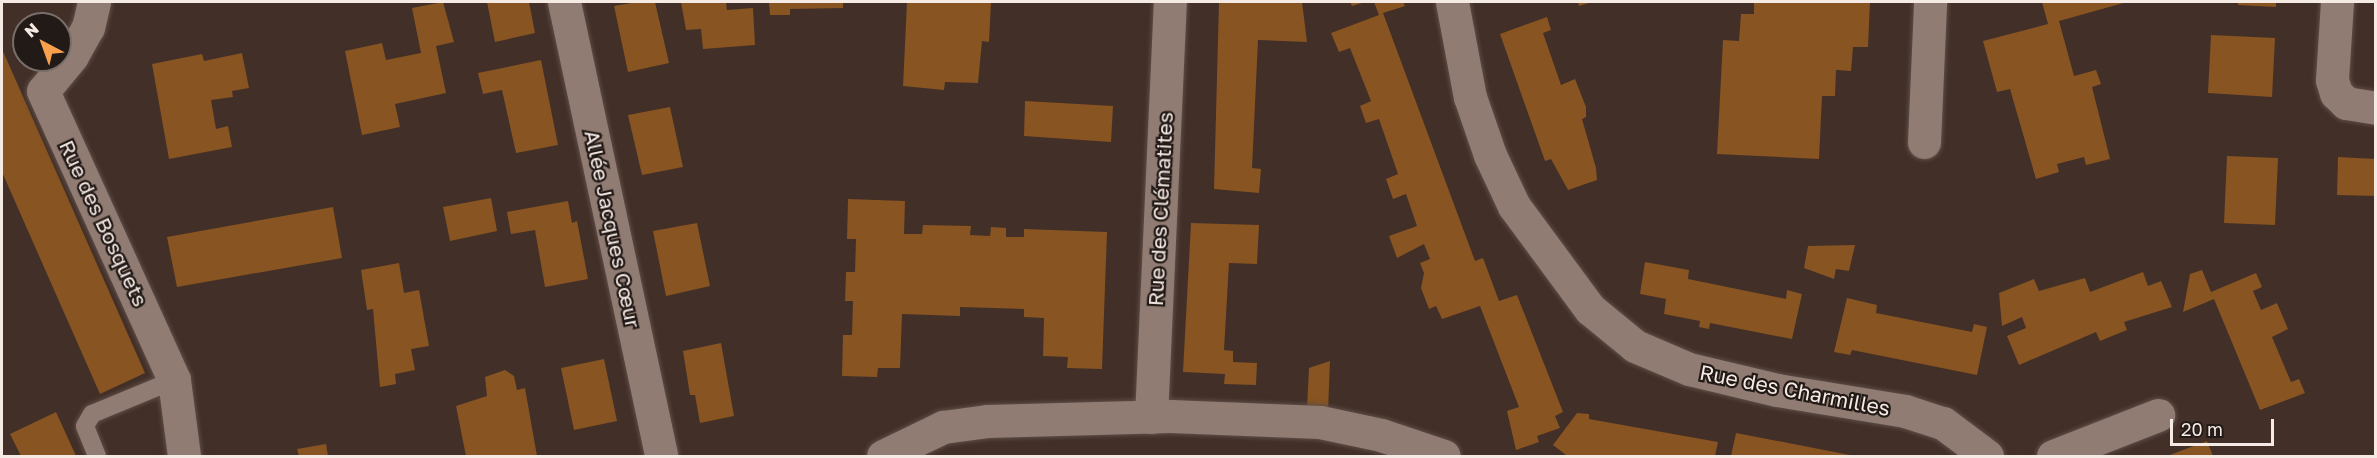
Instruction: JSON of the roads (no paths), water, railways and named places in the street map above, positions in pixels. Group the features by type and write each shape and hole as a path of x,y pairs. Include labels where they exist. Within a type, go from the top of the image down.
{"street":[{"name":"Rue des Bosquets","path":"94,2 88,27 72,56 43,91 174,380 184,456"},
{"name":"Allée Jacques Cœur","path":"564,2 661,456"},
{"name":"Rue des Clématites","path":"1151,417 1170,2"},
{"name":"Rue des Charmilles","path":"1452,2 1470,96 1490,155 1514,206 1590,309 1635,346 1689,369 1777,390 1905,411 1943,423 1987,456"},
{"path":"1924,142 1930,2"},
{"path":"2337,2 2332,80 2336,93 2346,103 2376,108"},
{"path":"2053,456 2158,415"},
{"path":"883,456 943,427 987,421 1151,417 1320,422 1381,435 1444,456"}],"lane":[{"path":"97,456 85,426 92,414 174,380"}]}
